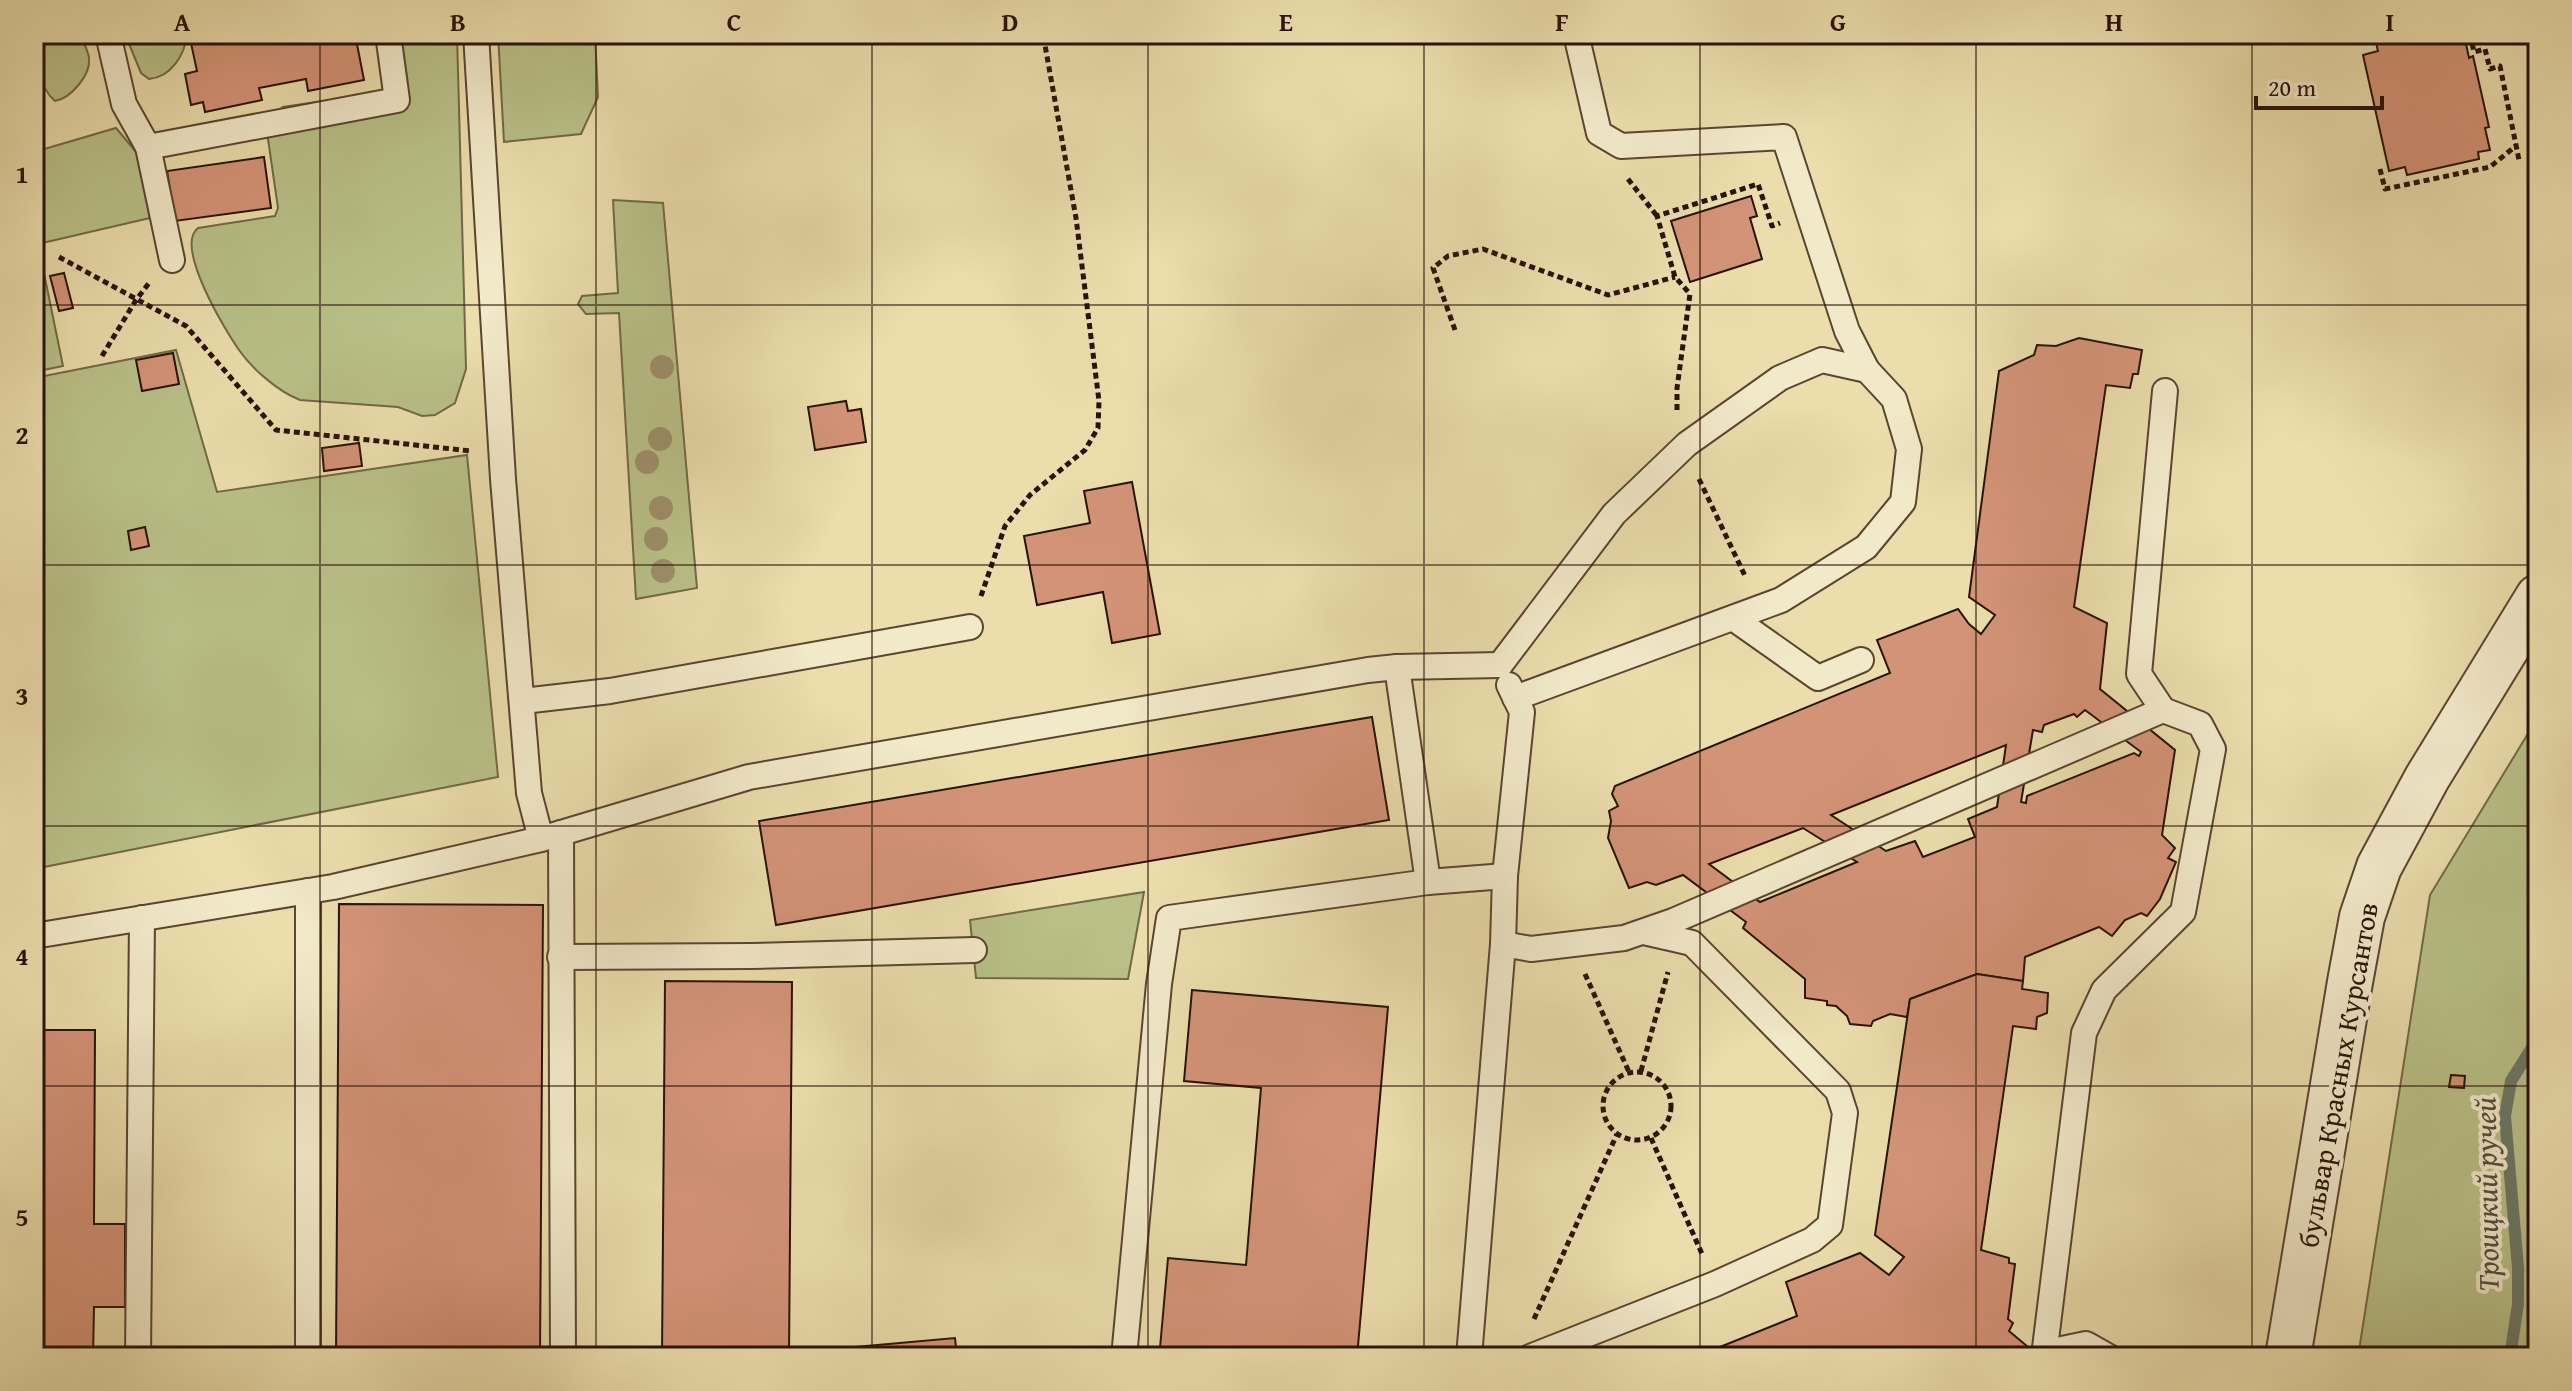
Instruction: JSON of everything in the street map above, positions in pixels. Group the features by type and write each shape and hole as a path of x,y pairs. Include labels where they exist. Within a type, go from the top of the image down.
{"street":[{"name":"бульвар Красных Курсантов","path":"2288,1357 2362,917 2379,867 2427,778 2538,597"}],"lane":[{"path":"108,34 124,104 148,147 172,260"},
{"path":"148,147 397,100 388,34"},
{"path":"476,34 503,479 529,793 551,836 560,957 563,1357"},
{"path":"1515,698 1781,600 1866,547 1903,502 1909,449 1894,399 1867,370 1847,331 1784,137 1621,146 1599,133 1576,34"},
{"path":"1500,665 1614,514 1687,444 1780,378 1822,360 1867,370"},
{"path":"2043,1357 2084,1033 2104,990 2183,912 2213,749 2200,724 2163,710 2139,674 2165,391"},
{"path":"1733,618 1818,678 1861,660"},
{"path":"523,701 610,691 970,627"},
{"path":"34,936 308,891 551,836 749,777 1397,667 1500,665"},
{"path":"1469,1357 1503,944 1505,876 1522,712 1500,665"},
{"path":"1397,667 1428,882"},
{"path":"1503,944 1531,949 1624,938 1673,921 2163,710"},
{"path":"1124,1357 1159,984 1169,918 1428,882 1505,876"},
{"path":"308,891 308,1357"},
{"path":"138,1357 142,918"},
{"path":"1530,1357 1715,1284 1812,1240 1830,1225 1845,1113 1838,1091 1692,943 1641,931"},
{"path":"560,957 974,950"},
{"path":"2043,1357 2086,1344 2109,1357"}],"path":[{"path":"970,627 1005,526 1030,495 1085,450 1098,428 1099,401 1076,218 1043,34"},
{"path":"2470,34 2474,52 2485,49 2490,69 2500,66 2519,160"},
{"path":"2380,169 2385,189 2490,167 2517,145"},
{"path":"1759,608 1706,497 1687,444 1677,429 1677,388 1690,294 1675,277 1657,216 1758,184 1772,226 1808,213"},
{"path":"1455,330 1433,268 1448,256 1483,249 1608,295 1675,277"},
{"path":"59,257 186,326 276,430 471,451 477,477 503,479"},
{"path":"102,356 136,300 172,260"},
{"path":"1641,1071 1677,939"},
{"path":"1572,944 1629,1072"},
{"path":"1641,1071 1661,1080 1671,1100 1667,1123 1651,1138 1628,1139 1617,1134 1604,1117 1602,1105 1610,1084 1629,1072 1641,1071"},
{"path":"1530,1329 1617,1134"},
{"path":"1651,1138 1715,1284"}],"green space":[{"path":"34,34 80,34 87,49 87,71 73,91 61,99 55,101 49,95 41,79"},
{"path":"125,34 187,34 176,64 164,74 149,79 141,73"},
{"path":"394,34 457,34 466,369 455,403 435,415 422,416 398,407 300,400 283,391 251,365 232,340 204,288 192,252 192,238 198,228 275,216 278,208 268,139 271,116 283,107 385,92"},
{"path":"498,34 595,34 598,97 581,134 504,142"},
{"path":"116,128 137,153 150,218 38,244 63,366 34,372 34,152"},
{"path":"613,200 663,203 697,588 636,599 619,313 586,314 578,304 582,296 618,293"},
{"path":"176,350 217,492 467,455 498,777 34,869 34,378"},
{"path":"2538,717 2538,1357 2358,1357 2430,895"},
{"path":"1144,892 1128,979 976,978 970,920"}],"building":[{"path":"189,34 355,34 364,80 308,91 306,79 259,88 262,100 205,112 203,102 191,105 185,74 197,71"},
{"path":"2374,34 2464,34 2469,58 2473,56 2489,127 2485,128 2490,150 2478,152 2479,159 2407,175 2405,167 2389,171 2363,55 2378,51"},
{"path":"264,157 271,208 175,221 167,171"},
{"path":"1751,196 1757,216 1750,218 1762,259 1690,282 1671,221"},
{"path":"64,273 73,308 59,311 50,276"},
{"path":"2079,338 2142,350 2138,374 2133,374 2130,388 2106,385 2074,607 2107,623 2100,689 2175,750 2162,835 2175,848 2168,858 2176,862 2160,899 2147,916 2141,913 2125,920 2112,936 2099,927 2025,957 2023,981 1977,974 1910,999 1907,1017 1890,1014 1873,1021 1871,1026 1850,1024 1847,1016 1836,1006 1827,1005 1827,1001 1805,998 1805,979 1743,928 1746,922 1683,875 1656,885 1647,882 1629,888 1608,838 1609,811 1618,806 1612,794 1615,786 1890,673 1877,640 1958,609 1981,634 1995,615 1969,597 1999,371 2034,355 2037,345 2056,346","holes":["2085,710 2141,752 2139,756 2134,753 2027,796 2026,803 2021,802 2033,730 2042,732 2044,725 2074,714 2077,717","2006,745 1997,807 1968,819 1975,837 1923,857 1915,841 1886,851 1831,815","1803,828 1857,862 1760,902 1709,864"]},
{"path":"173,353 179,384 142,391 136,360"},
{"path":"846,401 848,411 861,409 866,442 815,450 808,407"},
{"path":"359,443 362,466 324,471 322,448"},
{"path":"1132,482 1160,634 1112,643 1103,592 1037,605 1024,536 1090,523 1084,491"},
{"path":"145,527 149,546 131,550 128,531"},
{"path":"1372,717 1389,820 776,925 759,821"},
{"path":"339,904 543,905 540,1357 336,1357"},
{"path":"1977,974 2023,981 2022,989 2048,993 2047,1013 2037,1017 2036,1029 2013,1026 1981,1250 2009,1258 2009,1263 2015,1264 2008,1319 2013,1323 2009,1331 2040,1357 1999,1357 1993,1352 1989,1357 1695,1357 1797,1316 1786,1282 1860,1253 1889,1275 1904,1257 1875,1235 1910,999"},
{"path":"665,981 792,982 789,1357 662,1357"},
{"path":"1192,990 1388,1007 1357,1357 1258,1357 1160,1348 1168,1258 1246,1265 1261,1088 1184,1081"},
{"path":"34,1030 95,1030 94,1224 125,1224 125,1307 94,1307 93,1357 34,1357"},
{"path":"2451,1075 2465,1076 2464,1088 2449,1087"},
{"path":"955,1338 957,1357 822,1357 822,1350"}],"waterway":[{"name":"Троицкий ручей","path":"2510,1357 2518,1304 2518,1268 2505,1116 2511,1081 2538,1038"}]}
